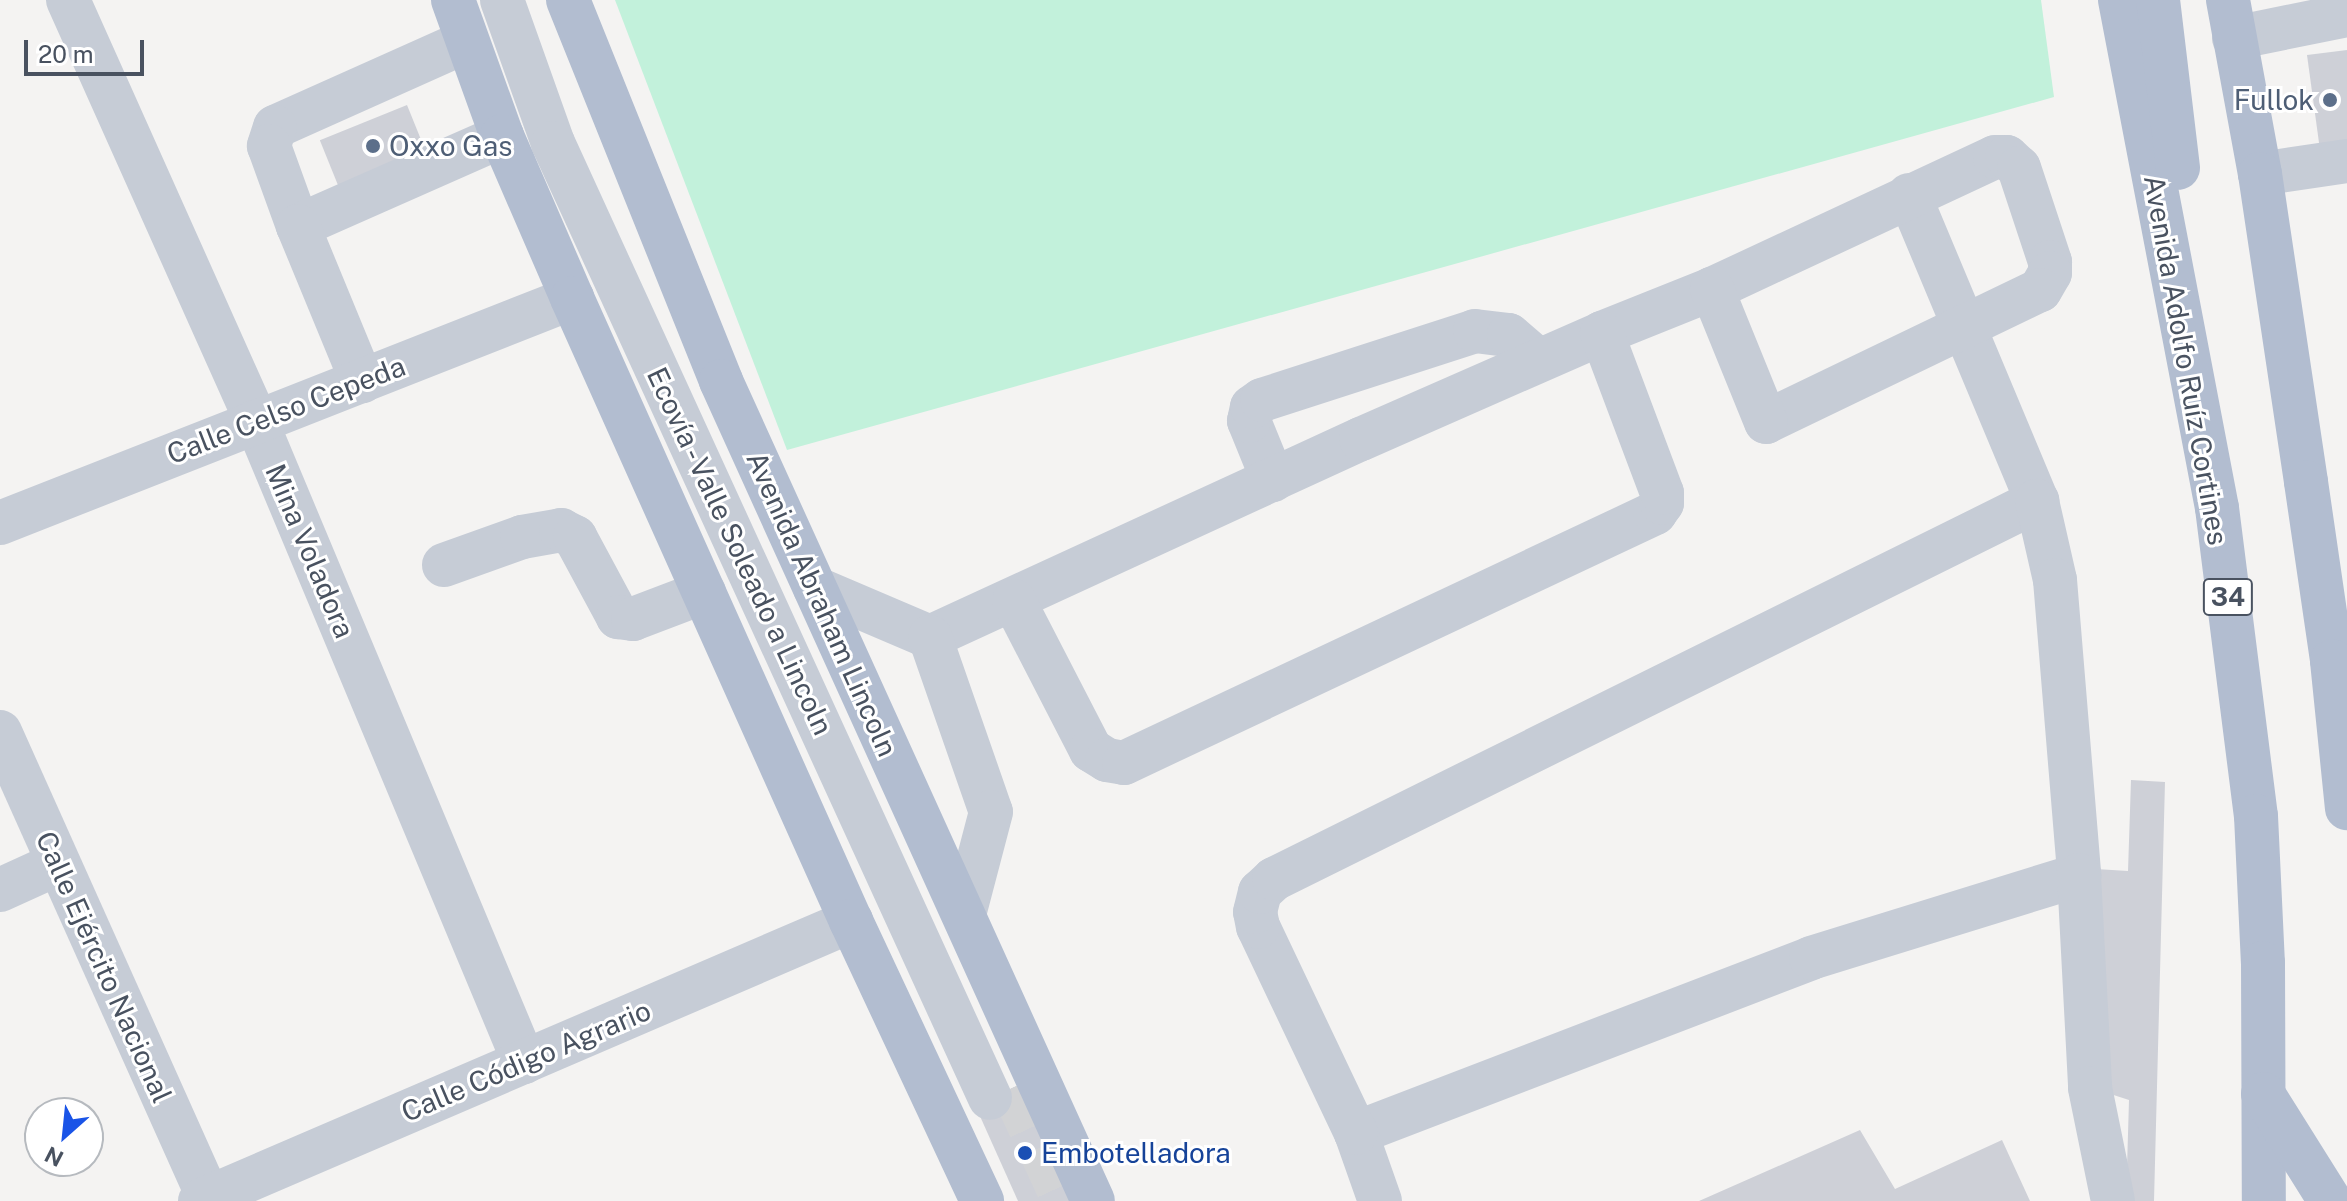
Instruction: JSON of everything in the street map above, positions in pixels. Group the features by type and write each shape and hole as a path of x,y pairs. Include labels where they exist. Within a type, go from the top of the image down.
{"main road":[{"path":"453,0 502,136 572,298 851,921 982,1201"},
{"name":"Avenida Abraham Lincoln","path":"568,0 721,381 1093,1201"},
{"name":"Avenida Adolfo Ruíz Cortines","path":"2120,0 2194,404 2217,508 2256,816 2263,963 2264,1201"},
{"path":"2158,0 2199,336 2194,404"},
{"path":"2231,19 2260,174 2332,661 2347,808"},
{"path":"2263,1094 2330,1201"}],"street":[{"name":"Mina Voladora","path":"68,0 256,421 524,1062"},
{"name":"Ecovía - Valle Soleado a Lincoln","path":"502,0 553,143 1001,1093 563,101 529,0"},
{"path":"2231,19 2347,15"},
{"path":"362,381 298,226 269,146 275,127 467,41"},
{"path":"298,226 502,136"},
{"path":"815,588 930,637 1538,360 1712,289 1995,157 2007,157 2019,168 2050,262 2050,273 2040,290 1766,422 1712,289"},
{"path":"2260,174 2347,161"},
{"path":"1909,195 2037,501 2055,580 2079,875 2090,1088 2113,1201"},
{"name":"Calle Celso Cepeda","path":"0,523 572,298"},
{"path":"1273,480 1249,421 1252,407 1262,400 1475,331 1509,335 1538,360"},
{"path":"1014,601 1091,750 1107,760 1124,763 1655,513 1662,503 1662,493 1602,333"},
{"path":"1380,1201 1356,1133 1258,927 1256,903 1260,892 1274,879 2037,501"},
{"path":"444,565 522,537 561,530 575,537 618,617 633,619 704,592"},
{"path":"930,637 991,812 964,915"},
{"name":"Calle Ejército Nacional","path":"0,732 206,1200"},
{"path":"0,890 57,864"},
{"path":"1356,1133 1811,958 2079,875"},
{"name":"Calle Código Agrario","path":"206,1200 851,921"}],"green space":[{"path":"615,0 2041,0 2054,97 787,450"}],"building":[{"name":"Fullok","path":"2347,50 2347,146 2320,150 2307,55"},
{"name":"Oxxo Gas","path":"407,105 426,152 339,187 320,140"},
{"path":"2131,780 2165,782 2154,1201 2126,1201 2129,1100 2095,1089 2096,869 2128,871"},
{"name":"Embotelladora","path":"1023,1083 1076,1201 1018,1201 975,1105"},
{"path":"1860,1130 1895,1189 2002,1140 2030,1201 1699,1201"}],"tunnel":[{"path":"1012,1088 1064,1201"}],"place":[{"name":"Fullok","path":"2330,100"},
{"name":"Oxxo Gas","path":"373,146"},
{"name":"Embotelladora","path":"1025,1153"}]}
